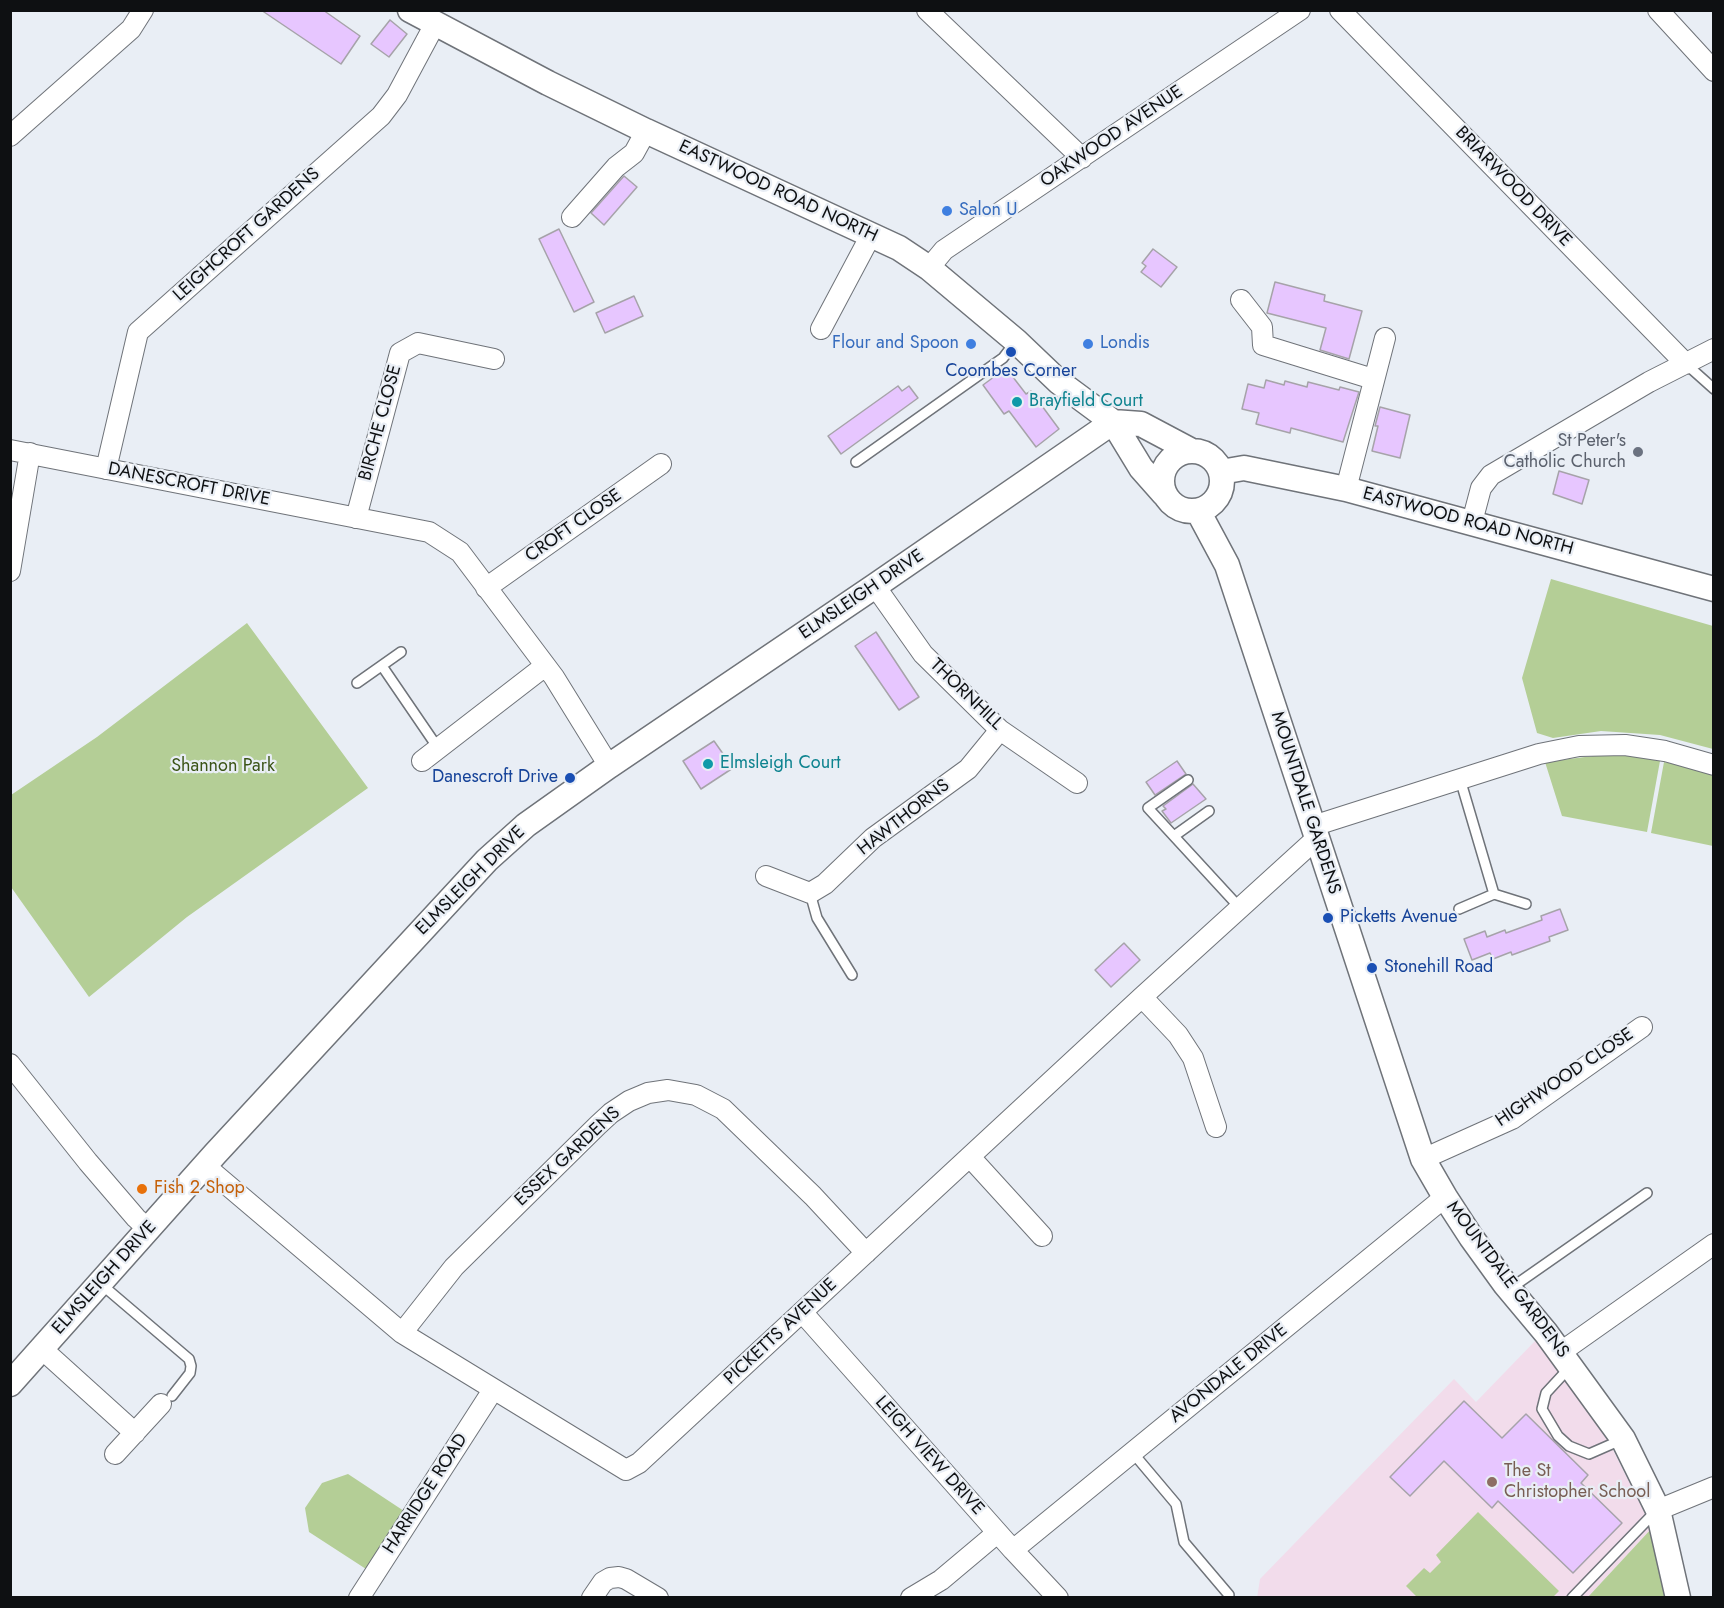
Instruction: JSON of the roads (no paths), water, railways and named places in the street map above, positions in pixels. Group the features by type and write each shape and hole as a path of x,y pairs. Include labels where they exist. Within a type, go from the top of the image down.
{"street":[{"path":"10,136 131,29 143,10"},
{"name":"EASTWOOD ROAD NORTH","path":"410,10 538,78 646,131 899,248 929,268 1016,341 1059,382 1113,422 1141,468 1164,494"},
{"path":"927,10 1082,158"},
{"name":"OAKWOOD AVENUE","path":"929,268 944,250 1300,10"},
{"name":"BRIARWOOD DRIVE","path":"1340,10 1686,364"},
{"path":"1658,10 1713,72"},
{"name":"LEIGHCROFT GARDENS","path":"106,469 138,332 381,116 397,95 435,24"},
{"path":"572,217 616,167 634,153 646,131"},
{"path":"821,329 872,235"},
{"path":"1241,300 1262,327 1263,345 1373,379"},
{"path":"1346,489 1385,338"},
{"name":"BIRCHE CLOSE","path":"356,518 400,353 418,343 494,359"},
{"path":"1472,522 1480,488 1491,475 1649,382 1713,349"},
{"path":"1113,422 1141,424 1190,450"},
{"name":"ELMSLEIGH DRIVE","path":"12,1380 205,1166 487,860 526,825 1113,422"},
{"path":"1190,450 1200,451 1209,456 1221,472 1220,492 1208,507 1198,511 1178,508 1164,494 1161,484 1161,474 1165,465 1180,452 1190,450"},
{"path":"10,571 20,452"},
{"name":"DANESCROFT DRIVE","path":"20,452 429,532 460,552 546,666 609,766"},
{"name":"CROFT CLOSE","path":"486,588 661,464"},
{"name":"EASTWOOD ROAD NORTH","path":"1221,472 1245,468 1346,489 1713,589"},
{"name":"MOUNTDALE GARDENS","path":"1198,511 1227,565 1423,1159 1445,1197 1509,1289 1566,1359 1623,1439 1658,1510 1678,1598"},
{"name":"THORNHILL","path":"875,586 923,654 1000,730 1077,783"},
{"path":"422,761 546,666"},
{"name":"HAWTHORNS","path":"810,893 825,884 873,838 968,769 1000,730"},
{"path":"1315,832 1460,779 1539,754 1579,746 1625,745 1665,751 1713,765"},
{"name":"PICKETTS AVENUE","path":"205,1166 402,1333 626,1470 639,1463 1240,908 1315,832"},
{"path":"766,876 810,893"},
{"path":"1142,997 1178,1035 1193,1059 1216,1127"},
{"name":"HIGHWOOD CLOSE","path":"1423,1159 1512,1119 1642,1027"},
{"path":"10,1064 95,1170 148,1229"},
{"name":"ESSEX GARDENS","path":"402,1333 454,1267 598,1125 629,1101 648,1093 668,1090 696,1095 723,1109 773,1155 866,1253"},
{"path":"970,1157 1042,1236"},
{"name":"AVONDALE DRIVE","path":"1013,1550 1445,1197"},
{"path":"1566,1359 1713,1244"},
{"name":"LEIGH VIEW DRIVE","path":"802,1312 997,1533 1058,1598"},
{"path":"42,1349 135,1433"},
{"name":"HARRIDGE ROAD","path":"359,1598 493,1390"},
{"path":"115,1454 167,1400"},
{"path":"1658,1510 1713,1487"},
{"path":"911,1598 941,1580 997,1533"},
{"path":"592,1598 603,1582 619,1577 658,1598"}],"lane":[{"path":"856,462 1003,358 1016,341"},
{"path":"1686,364 1713,389"},
{"path":"357,683 401,652"},
{"path":"382,666 438,748"},
{"path":"1460,779 1494,894"},
{"path":"1188,780 1148,808 1240,908"},
{"path":"1174,836 1209,811"},
{"path":"810,893 817,918 852,975"},
{"path":"1459,909 1494,894 1526,904"},
{"path":"1509,1289 1647,1193"},
{"path":"101,1284 189,1359 190,1373 167,1400"},
{"path":"1566,1359 1546,1394 1542,1410 1558,1436 1569,1446 1589,1454 1623,1439"},
{"path":"1132,1452 1176,1504 1184,1542 1229,1595"},
{"path":"1572,1598 1658,1510"}],"place":[{"name":"Salon U","path":"947,211"},
{"name":"Flour and Spoon","path":"971,344"},
{"name":"Londis","path":"1088,344"},
{"name":"Coombes Corner","path":"1011,352"},
{"name":"Brayfield Court","path":"1017,402"},
{"name":"St Peter's Catholic Church","path":"1638,452"},
{"name":"Elmsleigh Court","path":"708,764"},
{"name":"Danescroft Drive","path":"570,778"},
{"name":"Picketts Avenue","path":"1328,918"},
{"name":"Stonehill Road","path":"1372,968"},
{"name":"Fish 2 Shop","path":"142,1189"},
{"name":"The St Christopher School","path":"1492,1482"}],"park label":[{"name":"Shannon Park","path":"223,767"}]}
